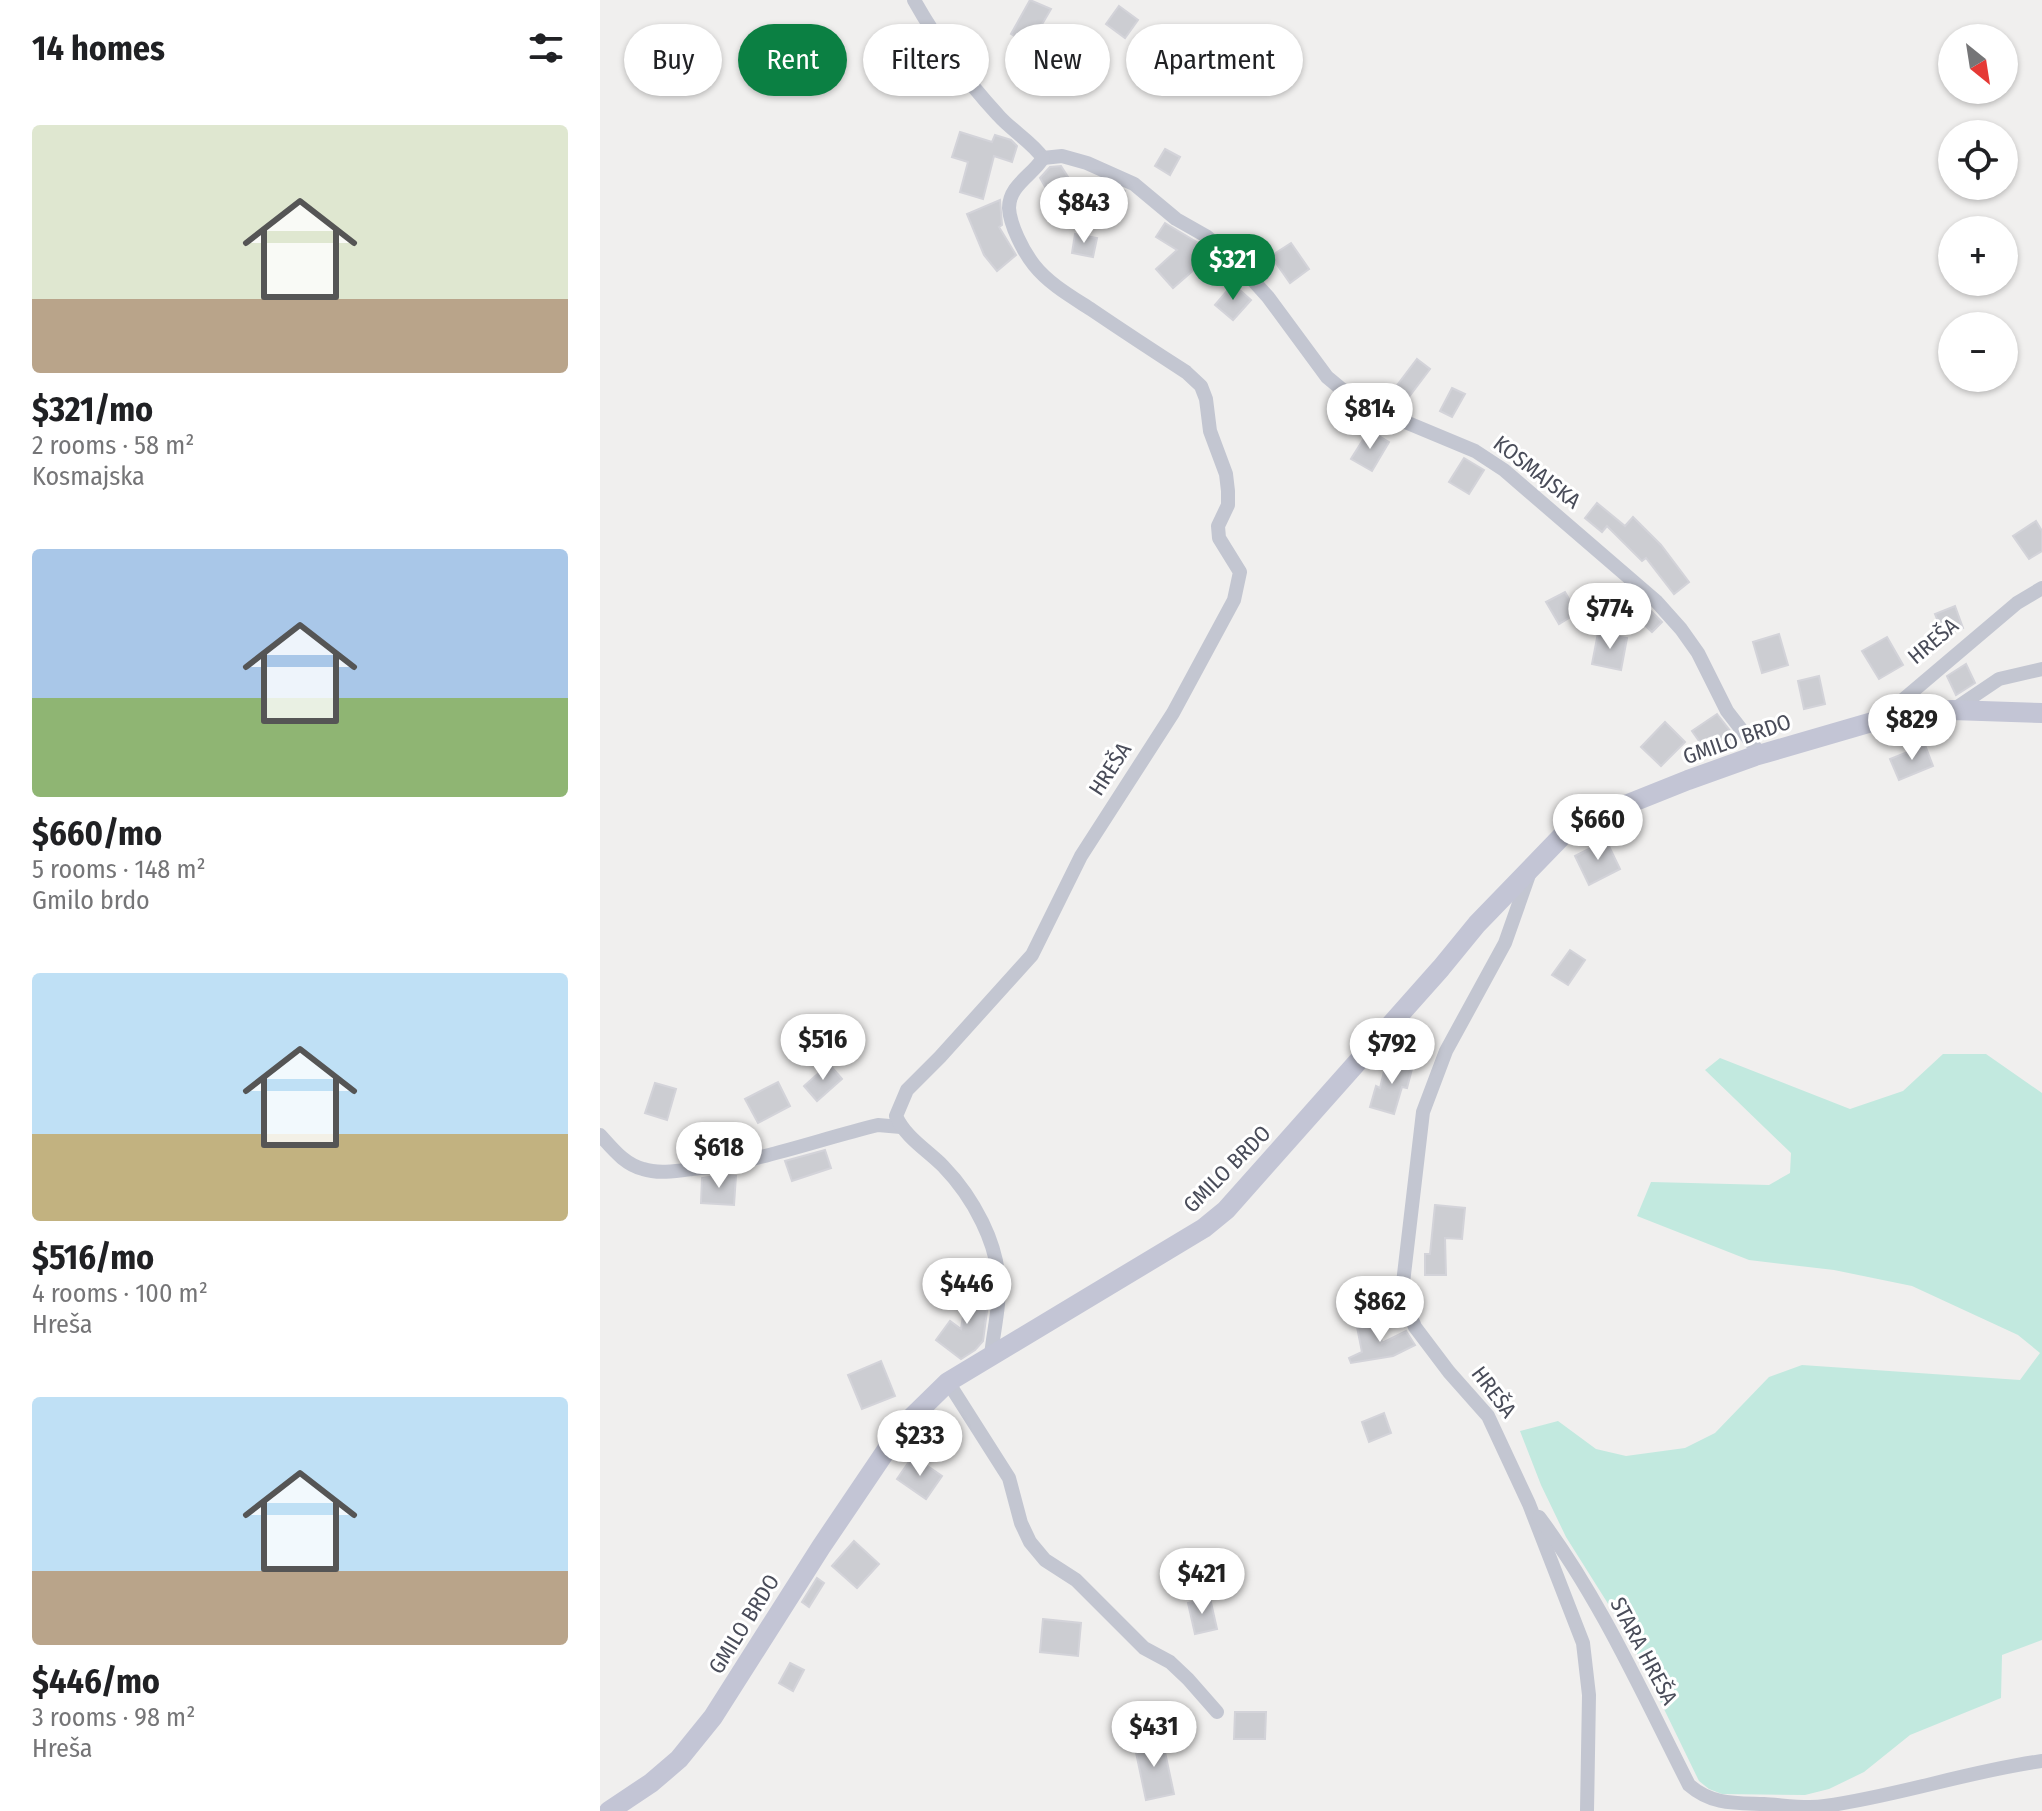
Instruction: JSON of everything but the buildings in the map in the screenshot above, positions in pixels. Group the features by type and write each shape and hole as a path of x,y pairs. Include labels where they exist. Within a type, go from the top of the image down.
{"main road":[{"path":"1879,720 1952,710 2042,713"},
{"name":"GMILO BRDO","path":"609,1811 651,1783 679,1759 713,1717 902,1427 948,1382 1192,1236 1226,1210 1477,924 1564,834 1588,820 1688,780 1879,720"}],"street":[{"path":"914,0 939,44 964,77 1001,119 1037,149 1043,158"},
{"name":"KOSMAJSKA","path":"1043,158 1062,156 1087,163 1134,184 1176,219 1206,236 1232,257 1268,297 1327,377 1345,392 1367,406 1475,451 1504,470 1664,610 1698,653 1727,711 1761,755"},
{"name":"HREŠA","path":"901,1127 896,1116 907,1090 1032,955 1081,856 1161,734 1234,600 1240,572 1219,538 1218,526 1228,505 1226,474 1210,431 1201,386 1186,372 1055,286 1033,264 1023,247 1009,208 1013,192 1037,169 1043,158"},
{"name":"HREŠA","path":"1879,720 2017,603 2042,588"},
{"path":"1952,710 1999,679 2042,669"},
{"name":"HREŠA","path":"1529,1504 1488,1416 1415,1327 1404,1300 1403,1283 1423,1112 1446,1051 1505,943 1534,864"},
{"path":"600,1135 631,1164 645,1170 676,1171 731,1165 878,1125 901,1127 943,1166 968,1197 984,1228 995,1259 999,1288 991,1356"},
{"path":"948,1382 1009,1478 1021,1523 1030,1542 1045,1560 1076,1580 1144,1648 1179,1671 1217,1712"},
{"path":"1529,1504 1583,1643 1589,1695 1587,1811"},
{"name":"STARA HREŠA","path":"1529,1504 1560,1544 1689,1785 1702,1796 1720,1803 1822,1807 1938,1780 2042,1761"}],"green space":[{"path":"1943,1054 1986,1054 2042,1093 2042,1640 2002,1655 2001,1698 1910,1735 1864,1772 1829,1789 1805,1795 1722,1794 1699,1781 1629,1637 1566,1537 1520,1431 1558,1421 1596,1449 1626,1456 1685,1448 1715,1433 1769,1377 1802,1365 2020,1380 2040,1353 2018,1335 1912,1286 1834,1270 1749,1260 1637,1216 1651,1182 1769,1185 1790,1173 1791,1153 1705,1070 1720,1058 1850,1109 1903,1091"}]}
